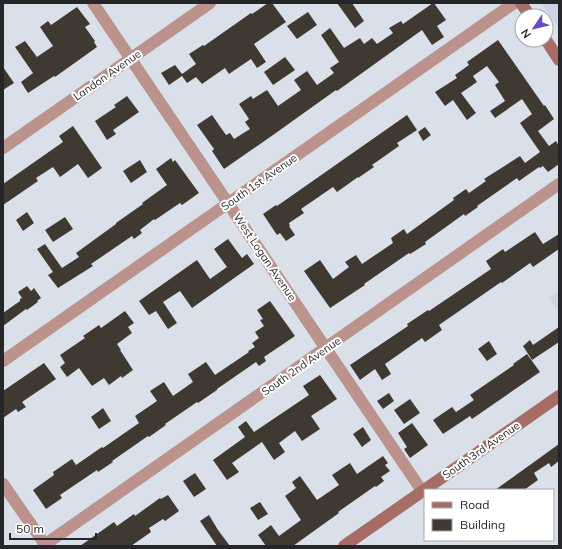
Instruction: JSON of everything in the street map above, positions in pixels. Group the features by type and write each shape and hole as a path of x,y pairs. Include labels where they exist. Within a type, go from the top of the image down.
{"street":[{"name":"West Logan Avenue","path":"93,3 422,491"},
{"name":"Landon Avenue","path":"3,148 210,3"},
{"name":"South 1st Avenue","path":"3,361 514,3"},
{"path":"551,48 559,60"},
{"name":"South 2nd Avenue","path":"45,546 559,184"},
{"name":"South 3rd Avenue","path":"425,489 559,396"},
{"path":"3,484 45,546"},
{"name":"South 3rd Avenue","path":"344,546 422,491"}],"shaded area":[{"path":"541,3 559,3 559,29 554,22 554,8 544,8"},
{"path":"559,291 559,312 549,298"}],"building":[{"path":"268,3 272,3 286,22 254,44 266,62 257,68 251,59 229,74 225,68 202,84 196,77 187,83 182,76 169,85 161,73 175,65 182,74 196,64 189,54 203,45 204,46"},
{"path":"337,3 352,3 364,21 355,28"},
{"path":"433,3 446,20 437,26 444,37 432,45 422,30 224,169 212,151 214,149 197,125 212,115 226,135 230,133 234,139 250,129 245,122 249,119 239,104 251,96 253,99 267,90 278,106 301,90 294,80 307,71 317,85 334,73 330,68 339,62 321,35 330,28 344,48 360,38 364,44 372,38 377,44 393,33 389,28 401,21 403,24"},
{"path":"77,7 90,24 85,27 95,41 94,42 97,47 55,77 54,76 28,93 21,82 33,73 15,47 25,41 37,57 53,46 40,27 48,21 51,25"},
{"path":"308,12 317,25 297,39 287,26"},
{"path":"498,40 554,119 538,131 549,146 556,141 559,146 559,164 548,172 543,166 540,168 539,167 519,181 517,178 477,206 478,207 465,216 464,214 425,242 426,244 410,254 409,253 330,308 304,271 320,260 333,279 349,267 345,262 356,255 362,264 393,243 391,238 404,229 407,234 454,200 453,198 466,189 469,193 486,181 484,179 520,156 525,163 540,152 520,123 532,114 522,99 495,118 490,111 505,101 495,85 499,82 487,66 473,76 477,82 461,93 476,113 467,120 453,100 445,106 435,92 457,78 455,75 469,65 467,62"},
{"path":"285,57 295,70 273,85 264,72"},
{"path":"3,67 14,83 3,90"},
{"path":"127,96 139,112 113,130 116,134 107,140 95,121 116,107 114,105"},
{"path":"407,115 417,130 397,143 399,146 372,165 374,167 358,178 337,192 333,187 301,209 304,213 289,223 289,226 295,235 286,241 280,233 277,235 263,214 276,205 277,206"},
{"path":"73,126 102,168 88,178 78,164 60,177 53,167 36,178 38,181 3,205 3,184 63,142 59,136"},
{"path":"425,127 431,135 423,141 418,132"},
{"path":"171,158 173,162 175,160 199,193 182,205 180,203 155,220 154,219 140,230 142,233 134,239 132,236 91,264 93,266 58,288 48,275 53,272 37,249 45,244 62,268 79,257 76,253 167,185 156,169"},
{"path":"140,160 147,172 131,183 123,171"},
{"path":"27,212 34,223 23,231 16,220"},
{"path":"65,217 73,229 53,242 45,230"},
{"path":"535,232 543,244 559,234 559,249 533,267 530,263 502,283 501,282 439,325 442,330 425,342 422,338 385,364 391,374 382,380 375,369 360,380 350,365 408,326 407,324 491,269 486,261 503,249 505,252"},
{"path":"228,239 242,258 247,254 254,264 192,308 180,291 163,302 177,323 168,329 156,311 149,315 139,301 197,260 210,279 227,267 214,249"},
{"path":"27,286 31,291 34,288 41,298 37,301 38,302 3,326 3,313 20,301 22,298 18,292"},
{"path":"270,301 295,336 264,357 266,361 259,366 256,362 112,461 113,462 98,472 97,470 60,495 62,498 46,509 33,490 54,475 53,472 72,459 76,465 139,423 135,416 157,401 150,391 164,382 173,396 193,382 188,374 206,362 215,375 255,347 252,343 259,338 255,332 264,326 260,320 263,319 257,310"},
{"path":"125,311 134,323 128,327 132,333 117,344 133,370 122,378 121,376 109,385 104,378 92,386 79,368 67,377 60,367 65,363 60,355 85,338 83,336 99,325 101,328"},
{"path":"559,327 559,342 532,360 523,346 530,340 533,345"},
{"path":"489,341 497,354 487,361 478,349"},
{"path":"527,354 540,372 472,419 470,416 443,434 433,420 452,407 456,412 474,400 470,395 514,365 513,364"},
{"path":"44,363 56,379 22,402 26,407 18,412 16,409 3,418 3,391"},
{"path":"320,375 337,399 311,416 320,429 302,441 295,431 279,443 285,452 274,460 262,442 232,463 239,472 227,480 213,460 245,437 238,427 246,421 254,432 309,395 303,386"},
{"path":"389,393 394,401 383,409 377,401"},
{"path":"410,399 420,413 404,424 394,410"},
{"path":"103,408 111,421 99,429 91,417"},
{"path":"412,423 428,445 410,458 404,449 407,447 398,433"},
{"path":"363,427 371,440 362,447 353,434"},
{"path":"559,444 559,461 551,467 549,463 534,473 538,480 525,489 496,489"},
{"path":"383,456 388,463 385,465 390,471 381,477 384,481 338,512 339,513 293,546 266,546 258,535 271,525 279,536 301,520 285,496 296,488 292,482 300,476 317,500 339,485 332,475 350,463 357,474"},
{"path":"195,473 206,489 194,497 183,481"},
{"path":"168,495 179,511 165,521 163,519 149,528 151,532 131,546 80,546 114,522 117,526 134,514 135,516 160,498 161,499"},
{"path":"260,502 268,514 258,520 250,508"},
{"path":"209,515 230,546 217,546 200,521"}]}
